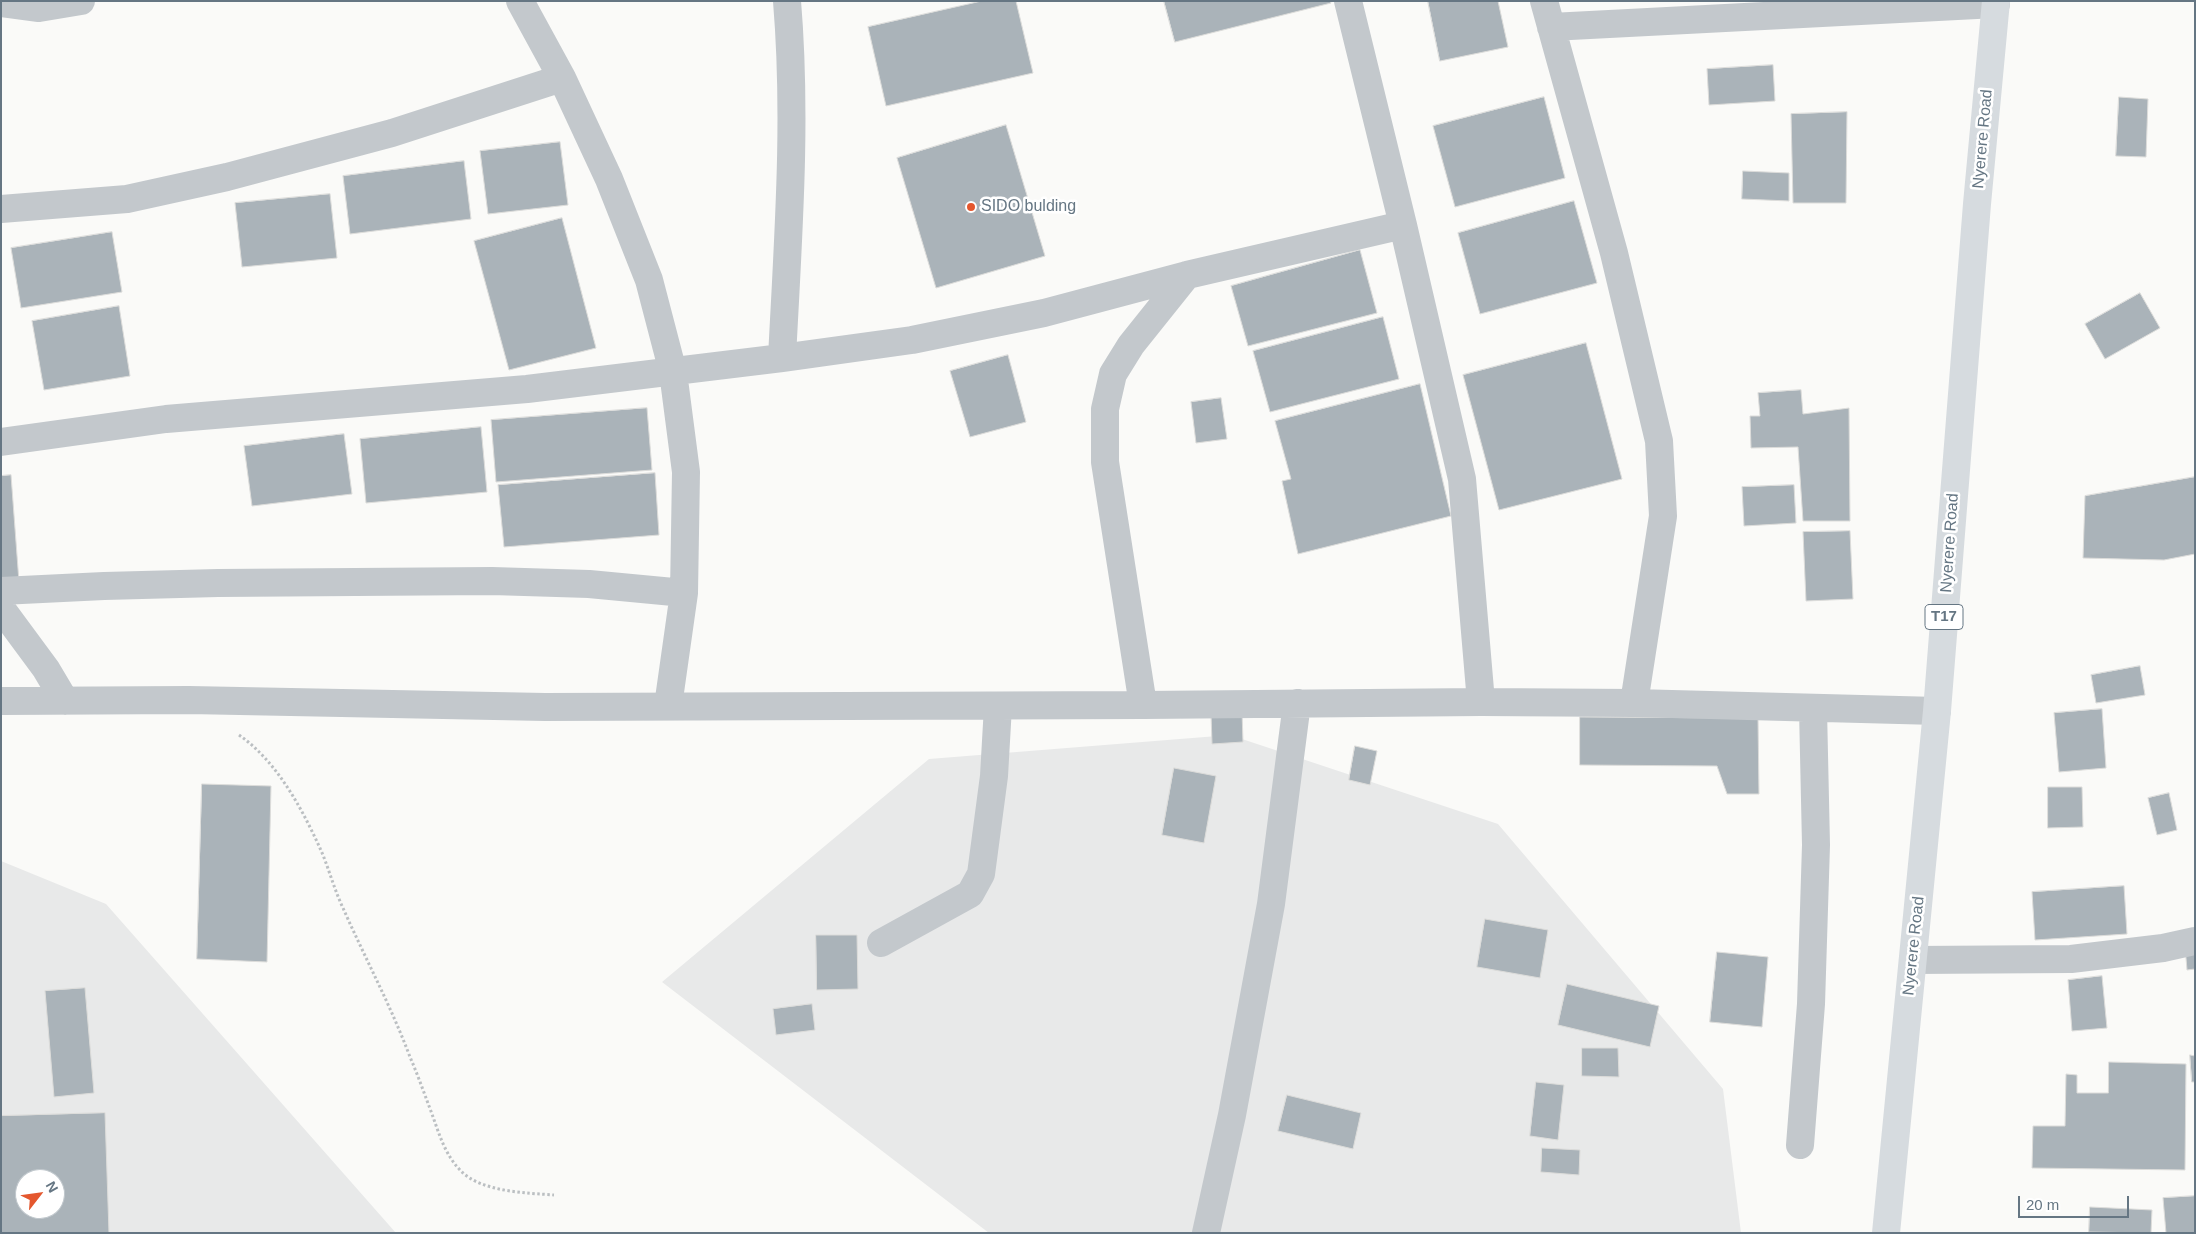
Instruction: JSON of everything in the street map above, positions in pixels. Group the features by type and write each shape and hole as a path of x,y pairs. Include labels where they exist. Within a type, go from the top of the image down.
{"main road":[{"name":"Nyerere Road","path":"1886,1233 1937,711 1977,204 1996,3"}],"street":[{"path":"1,3 39,8 81,1"},
{"path":"520,1 562,78 610,179 649,280 673,372 686,472 684,593 668,706"},
{"path":"782,358 792,148 787,1"},
{"path":"1348,1 1403,225 1462,479 1481,702"},
{"path":"1634,703 1663,516 1659,441 1614,253 1548,14 1996,3"},
{"path":"1,209 127,199 228,177 392,133 562,78"},
{"path":"1,442 166,419 527,389 673,372 912,340 1044,313 1187,275 1403,225"},
{"path":"1144,705 1105,462 1104,409 1113,374 1131,345 1187,275"},
{"path":"1,591 133,585 492,581 589,584 684,593"},
{"path":"1,608 46,669 65,701"},
{"path":"1,701 190,700 545,707 1481,702 1634,703 1937,711"},
{"path":"1206,1233 1232,1115 1272,904 1298,704"},
{"path":"881,943 970,894 982,874 994,776 998,706"},
{"path":"1800,1144 1812,984 1816,845 1813,709"},
{"path":"1913,960 2072,959 2163,948 2195,941"}],"path":[{"path":"236,733 251,744 275,771 297,804 323,855 342,906 408,1050 438,1135 449,1154 462,1172 482,1183 513,1192 554,1195"}],"shaded area":[{"path":"1230,735 1498,824 1723,1089 1741,1233 989,1233 662,982 929,759"},
{"path":"1,861 106,904 396,1233 1,1233"}],"building":[{"path":"982,1 1016,1 1033,73 886,106 868,27"},
{"path":"1164,1 1330,1 1331,3 1175,42"},
{"path":"1428,1 1498,1 1508,47 1440,61"},
{"path":"1773,65 1775,101 1709,105 1707,69"},
{"path":"1544,97 1565,178 1455,207 1433,126"},
{"path":"2119,97 2148,99 2146,157 2116,156"},
{"path":"1847,112 1846,203 1793,203 1791,114"},
{"name":"SIDO bulding","path":"1006,125 1045,256 936,288 897,158"},
{"path":"560,142 568,205 488,214 480,151"},
{"path":"464,161 471,219 350,234 343,176"},
{"path":"1743,171 1789,173 1789,201 1742,199"},
{"path":"330,194 337,258 242,267 235,203"},
{"path":"1574,201 1597,283 1480,314 1458,233"},
{"path":"562,218 596,348 509,370 474,241"},
{"path":"112,232 122,292 21,308 11,248"},
{"path":"1360,250 1377,313 1248,346 1231,286"},
{"path":"2140,293 2160,328 2105,359 2085,324"},
{"path":"119,306 130,376 44,390 32,321"},
{"path":"1383,317 1399,379 1270,412 1253,351"},
{"path":"1586,343 1622,479 1499,510 1463,375"},
{"path":"1008,355 1026,422 970,437 950,371"},
{"path":"1420,384 1451,516 1298,554 1282,481 1291,479 1275,421"},
{"path":"1801,390 1803,414 1849,408 1850,521 1803,521 1798,447 1751,448 1750,416 1760,416 1758,393"},
{"path":"1221,398 1227,439 1196,443 1191,402"},
{"path":"647,408 652,470 496,482 491,420"},
{"path":"481,427 487,492 366,503 360,439"},
{"path":"344,434 352,494 252,506 244,446"},
{"path":"655,473 659,535 504,547 498,485"},
{"path":"11,475 19,582 1,583 1,476"},
{"path":"2195,477 2195,554 2164,560 2083,558 2085,496"},
{"path":"1794,485 1796,523 1744,526 1742,487"},
{"path":"1850,531 1853,599 1806,601 1803,532"},
{"path":"2140,666 2145,695 2096,703 2091,675"},
{"path":"2102,709 2106,768 2059,772 2054,713"},
{"path":"1242,711 1243,742 1212,744 1211,713"},
{"path":"1580,717 1758,718 1759,794 1727,794 1717,766 1580,765"},
{"path":"1355,746 1377,751 1370,785 1349,780"},
{"path":"1174,768 1216,776 1204,843 1162,835"},
{"path":"202,784 271,786 267,962 197,959"},
{"path":"2048,787 2082,787 2083,827 2048,828"},
{"path":"2169,793 2177,830 2157,835 2148,798"},
{"path":"2124,886 2127,934 2035,940 2032,892"},
{"path":"1485,919 1548,930 1540,978 1477,967"},
{"path":"816,935 857,935 858,989 817,990"},
{"path":"2195,945 2195,969 2187,970 2185,946"},
{"path":"1717,952 1768,957 1762,1027 1710,1022"},
{"path":"2102,976 2107,1028 2072,1031 2068,980"},
{"path":"1567,984 1659,1006 1650,1047 1558,1025"},
{"path":"85,988 94,1093 54,1097 45,991"},
{"path":"812,1004 815,1030 776,1035 773,1009"},
{"path":"1582,1048 1618,1048 1619,1077 1582,1076"},
{"path":"2190,1055 2195,1056 2195,1082 2192,1082"},
{"path":"2109,1062 2186,1064 2185,1170 2032,1168 2033,1126 2065,1126 2066,1074 2077,1075 2077,1093 2108,1093"},
{"path":"1536,1082 1564,1085 1558,1140 1530,1136"},
{"path":"1287,1095 1361,1113 1353,1149 1278,1131"},
{"path":"105,1113 109,1233 1,1233 1,1116"},
{"path":"1542,1148 1580,1150 1579,1175 1541,1172"},
{"path":"2195,1196 2195,1233 2166,1233 2163,1198"},
{"path":"2090,1207 2152,1210 2151,1233 2089,1232"}],"place":[{"name":"SIDO bulding","path":"971,207"}]}
